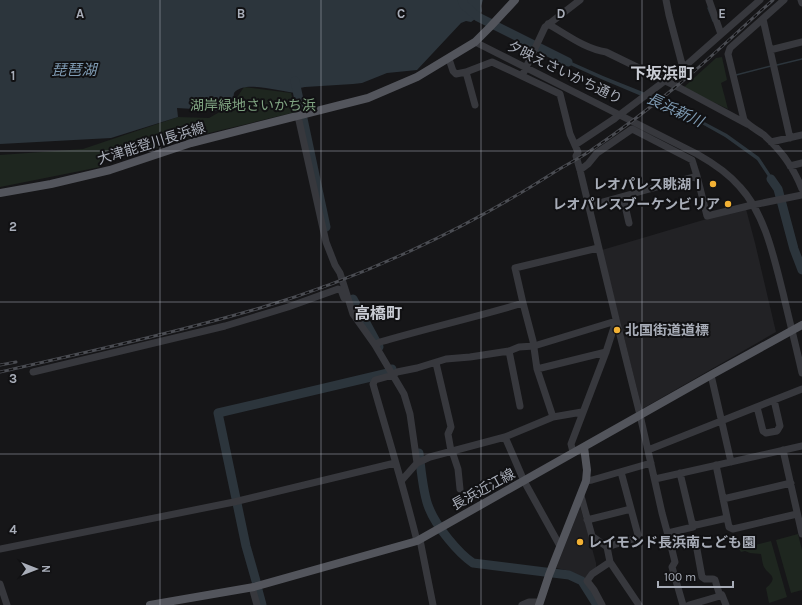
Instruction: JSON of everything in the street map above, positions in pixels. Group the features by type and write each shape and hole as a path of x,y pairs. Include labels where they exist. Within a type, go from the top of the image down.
{"main road":[{"name":"大津能登川長浜線","path":"0,193 51,184 110,170 184,145 368,98 417,77 449,59 478,39 516,0"},
{"name":"長浜近江線","path":"150,605 180,603 252,587 418,540 801,326"},
{"path":"540,604 550,572 586,481 587,470 584,447"}],"street":[{"path":"522,76 546,25 580,0"},
{"path":"666,0 683,68"},
{"path":"710,0 721,34"},
{"path":"575,145 683,68 760,0"},
{"path":"748,124 744,118 728,52 730,48 784,0"},
{"path":"762,19 790,138"},
{"path":"546,25 583,44 596,50 606,52 680,88 748,124 771,142 790,166 801,193 707,216 692,160 632,130 597,153 588,164 580,170"},
{"name":"夕映えさいかち通り","path":"478,39 526,67 697,154 722,169 741,187 757,204 774,260 802,373"},
{"path":"770,50 802,42"},
{"path":"449,59 453,71 456,74 466,72 492,62 560,94 570,134 578,152 576,156 640,415 675,562 672,567 683,605"},
{"path":"466,72 474,106"},
{"path":"301,116 323,231 340,273 353,314"},
{"path":"771,142 802,135"},
{"path":"790,166 802,163"},
{"path":"588,206 697,176"},
{"path":"623,197 630,223"},
{"path":"553,418 537,369 534,346 515,268 598,248"},
{"path":"33,372 225,326 288,307 338,289 341,290 353,314 377,344 404,394 410,414 419,462"},
{"path":"377,344 523,303"},
{"path":"433,605 402,480 395,463 373,384 375,380 393,373 450,359 509,351 519,347 534,346 617,322"},
{"path":"574,452 571,444 617,322"},
{"path":"509,351 520,406"},
{"path":"537,369 606,352"},
{"path":"436,363 451,427 448,434 451,451 458,469 460,489"},
{"path":"711,375 731,462"},
{"path":"648,450 802,389"},
{"path":"757,407 763,431 766,433 778,431 780,426 774,400"},
{"path":"402,480 419,462 430,457 505,437 553,418 582,412"},
{"path":"505,437 524,481 560,546"},
{"path":"655,479 802,446"},
{"path":"783,450 802,534"},
{"path":"0,549 237,501 395,463"},
{"path":"586,481 651,463"},
{"path":"716,465 730,527 733,529 798,514"},
{"path":"607,547 636,538 638,535 621,472"},
{"path":"668,533 693,527 680,473"},
{"path":"723,499 791,483"},
{"path":"580,496 592,536 607,547 610,562 639,605"},
{"path":"587,520 631,509"},
{"path":"692,523 696,525 728,518"},
{"path":"671,546 692,542 696,544 702,577 705,579 715,580 720,596 722,595 726,605"},
{"path":"602,605 587,581 592,574 610,562"},
{"path":"0,584 7,605"},
{"path":"252,587 256,605"},
{"path":"689,605 720,596"},
{"path":"522,605 529,602 540,604"}],"shaded area":[{"path":"746,209 776,332 642,409 602,250 710,218"},
{"name":"レイモンド長浜南こども園","path":"580,507 590,538 598,545 592,548 596,569 585,578 570,571 556,568"}],"green space":[{"path":"722,57 727,80 721,83 728,109 683,88 716,58"},
{"name":"湖岸緑地さいかち浜","path":"244,87 291,93 296,112 188,138 148,151 144,140 102,153 100,156 100,167 0,187 0,155 83,149 178,117 209,118 232,105"},
{"path":"798,534 802,550 802,590 791,593 776,540"},
{"path":"771,541 787,597 769,603 766,588 773,578 764,567 761,554 745,551 741,552 739,549"}],"water":[{"name":"琵琶湖","path":"0,0 483,0 481,6 482,11 478,17 471,22 466,21 461,23 417,70 387,73 362,83 305,87 300,88 298,93 246,87 239,89 234,93 232,105 226,111 177,108 178,117 111,138 0,144"},
{"path":"558,56 663,100 727,134 759,157 780,189 777,190 757,160 725,137 684,114 557,59"}],"waterway":[{"name":"長浜新川","path":"462,0 464,5 478,17 568,62"},
{"path":"708,8 713,21"},
{"path":"777,65 802,59"},
{"path":"736,75 771,66"},
{"path":"295,81 326,227"},
{"name":"長浜新川","path":"771,179 778,189 794,249 802,270"},
{"path":"353,299 379,347"},
{"path":"256,581 246,546 218,413 388,373 392,369"},
{"path":"419,453 424,489 427,503 432,515 442,531 467,559 473,563 569,575 582,581 597,605"},
{"path":"258,590 262,605"}],"railway":[{"path":"0,372 98,350 260,308 336,282 411,251 484,214 583,156 599,145 645,112 678,85 773,0"},
{"path":"0,365 16,362"}],"place":[{"name":"レオパレス眺湖Ⅰ","path":"713,184"},
{"name":"レオパレスブーケンビリア","path":"728,204"},
{"name":"北国街道道標","path":"617,330"},
{"name":"レイモンド長浜南こども園","path":"580,542"}],"district":[{"name":"下坂浜町","path":"662,73"},
{"name":"高橋町","path":"378,313"}]}
